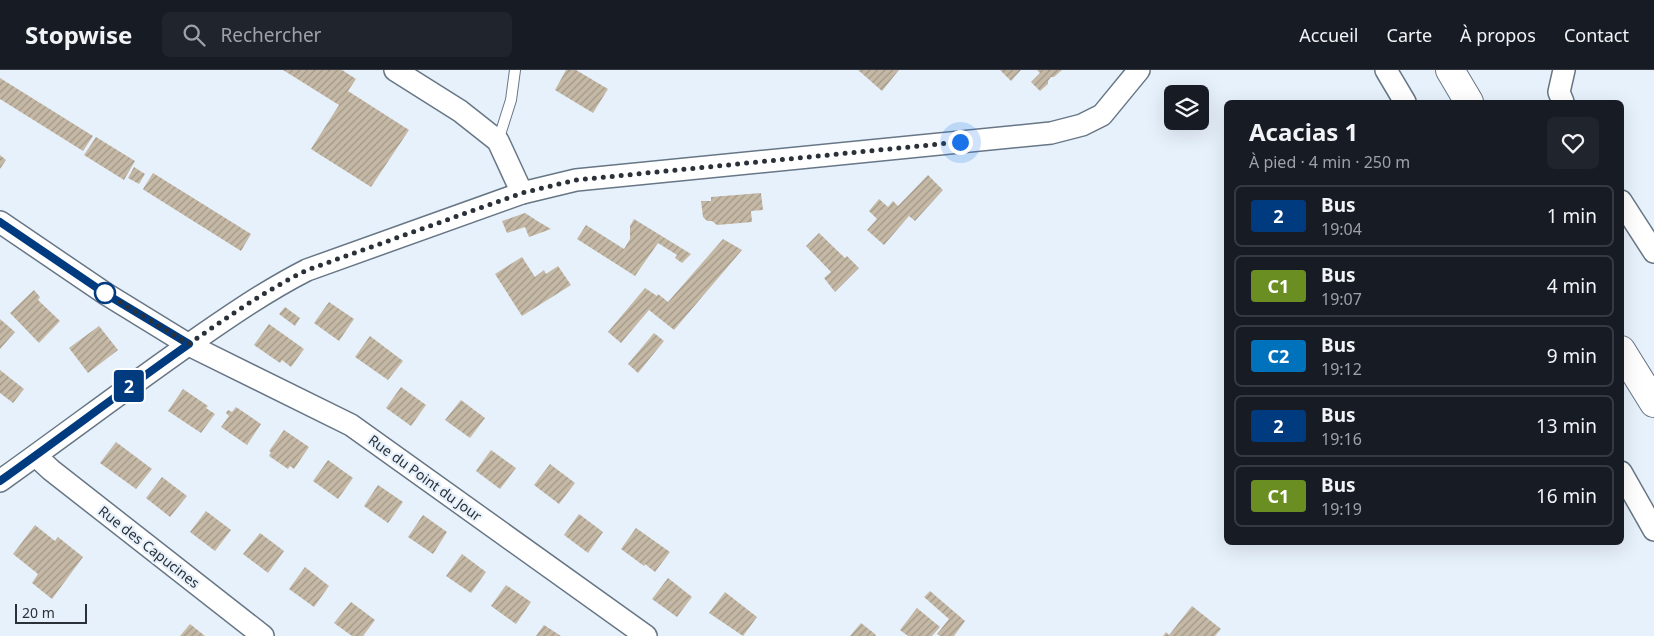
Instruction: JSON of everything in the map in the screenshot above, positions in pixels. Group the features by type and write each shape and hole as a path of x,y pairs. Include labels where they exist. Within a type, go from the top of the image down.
{"main road":[{"path":"1450,70 1469,100"},
{"path":"1624,355 1654,403"}],"street":[{"path":"395,70 460,111 498,141 522,193"},
{"path":"0,482 143,376 228,316 276,286 307,270 522,193 576,180 1051,134 1082,125 1102,116 1139,70"},
{"path":"1386,70 1404,100"},
{"path":"1562,100 1558,92 1564,70"},
{"path":"1624,206 1654,252"},
{"name":"Rue du Point du Jour","path":"0,222 106,294 189,344 351,425 646,636"},
{"name":"Rue des Capucines","path":"36,456 50,470 263,636"},
{"path":"1624,477 1654,530"}],"lane":[{"path":"498,141 511,100 515,70"}],"building":[{"path":"283,70 342,70 356,79 348,91 409,130 371,187 311,149 339,105"},
{"path":"566,70 576,70 608,89 593,113 555,90"},
{"path":"858,70 899,70 882,91"},
{"path":"1000,70 1021,70 1011,81"},
{"path":"1037,70 1062,70 1054,77 1051,77 1048,84 1040,91 1031,82 1040,73"},
{"path":"0,78 93,136 83,151 0,99"},
{"path":"96,137 135,161 124,180 84,155"},
{"path":"0,155 6,160 0,169"},
{"path":"134,167 145,174 139,184 128,178"},
{"path":"153,173 251,234 241,251 144,190"},
{"path":"928,175 943,190 915,221 909,216 884,245 867,230 877,219 869,211 879,199 888,207 893,201 898,206"},
{"path":"761,193 763,210 751,211 752,222 717,225 703,217 701,201 711,201 711,197"},
{"path":"525,213 551,229 529,237 525,227 507,233 502,221"},
{"path":"634,219 691,254 682,263 675,258 677,255 658,243 635,276 577,239 586,225 624,249 630,239 630,226"},
{"path":"819,233 845,258 847,256 859,268 835,292 824,278 831,272 806,246"},
{"path":"723,239 742,250 674,330 649,310 621,343 608,332 645,288 657,296 658,294 668,302"},
{"path":"522,257 535,277 544,270 546,274 558,266 571,285 522,316 495,274"},
{"path":"34,290 40,297 38,300 60,321 39,343 10,313"},
{"path":"329,302 354,319 339,341 314,323"},
{"path":"285,307 300,318 295,326 279,314"},
{"path":"0,319 15,332 0,349"},
{"path":"269,324 304,349 291,367 282,360 280,363 254,345"},
{"path":"99,326 118,350 88,373 69,348"},
{"path":"654,333 664,341 638,373 628,364"},
{"path":"370,336 403,361 388,380 355,357"},
{"path":"0,370 24,389 13,403 0,393"},
{"path":"401,387 426,405 411,426 386,408"},
{"path":"183,389 208,406 206,408 215,414 201,433 168,411"},
{"path":"461,400 485,418 470,438 445,420"},
{"path":"236,407 261,424 247,445 221,427 229,416 226,413 228,410 232,412"},
{"path":"284,430 309,447 294,469 290,466 288,469 269,456 271,452 269,451"},
{"path":"116,442 152,469 136,489 100,463"},
{"path":"491,450 516,468 500,489 476,471"},
{"path":"328,460 353,478 338,499 313,481"},
{"path":"550,464 575,483 559,504 534,485"},
{"path":"162,477 187,496 170,517 146,498"},
{"path":"378,485 403,502 388,523 364,506"},
{"path":"206,511 231,530 215,551 190,532"},
{"path":"579,514 603,532 588,553 564,535"},
{"path":"423,515 447,532 433,554 408,537"},
{"path":"35,525 55,541 58,537 83,557 52,599 32,583 38,574 13,554"},
{"path":"636,528 670,552 655,572 621,549"},
{"path":"260,533 284,551 268,573 243,554"},
{"path":"462,554 486,572 471,593 446,576"},
{"path":"305,567 329,586 314,607 289,589"},
{"path":"668,578 692,597 677,617 652,599"},
{"path":"506,585 531,602 516,624 491,606"},
{"path":"930,591 965,621 954,636 940,636 937,634 949,619 924,597"},
{"path":"725,592 757,617 743,636 709,613"},
{"path":"351,602 375,620 363,636 352,636 334,623"},
{"path":"1192,606 1221,629 1215,636 1163,636 1166,632 1169,635"},
{"path":"917,608 940,627 932,636 908,636 900,630"},
{"path":"861,623 875,634 876,636 850,636"},
{"path":"190,624 205,636 180,636"},
{"path":"544,625 561,636 536,636"}],"bus line":[{"name":"2","path":"0,222 106,294 189,344 0,481"}],"route":[{"path":"105,293 189,344 228,316 276,286 307,270 522,193 576,180 960,142"}]}
